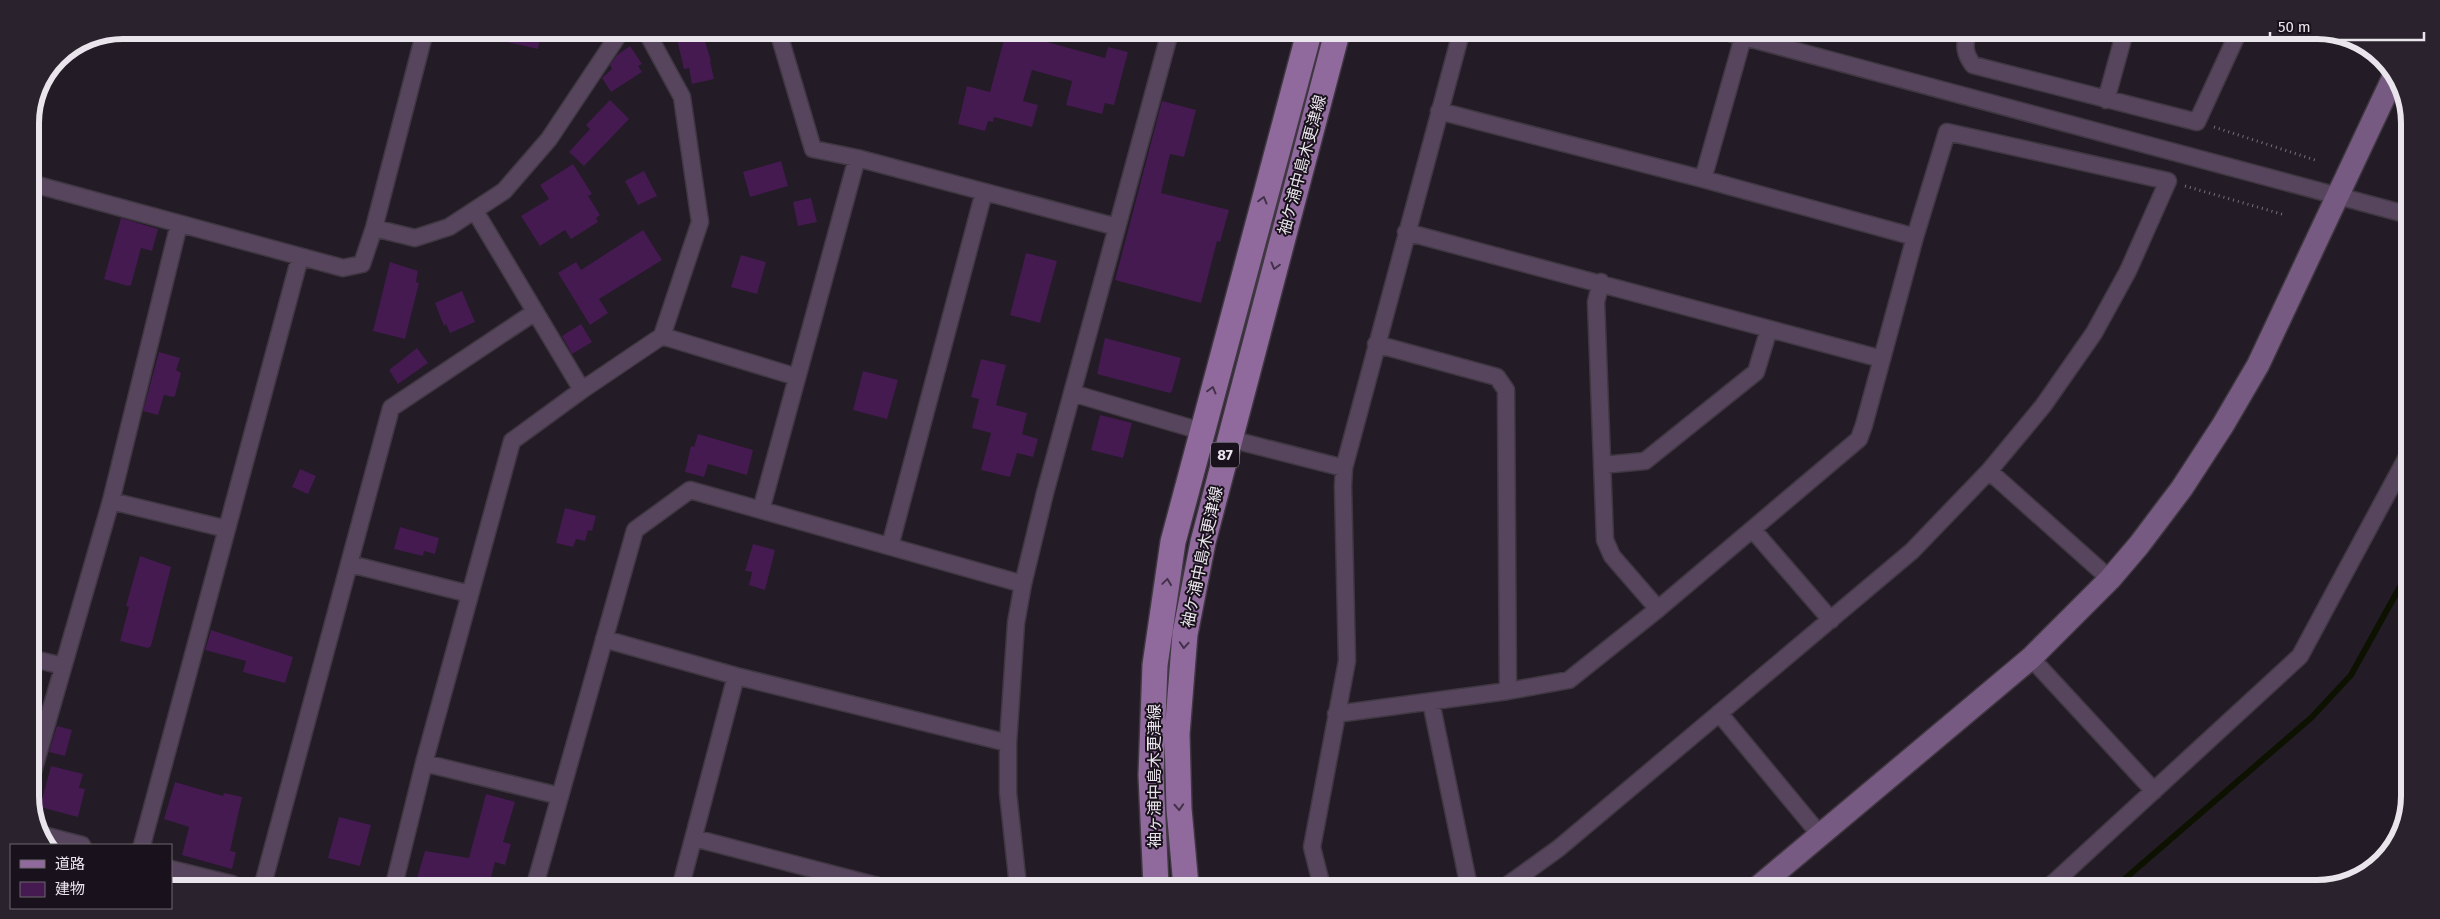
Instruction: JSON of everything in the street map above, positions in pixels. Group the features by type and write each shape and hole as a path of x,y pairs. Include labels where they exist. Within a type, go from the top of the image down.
{"main road":[{"name":"袖ケ浦中島木更津線","path":"1155,665 1173,542 1306,39"},
{"name":"袖ケ浦中島木更津線","path":"1185,880 1179,810 1178,734 1185,634 1202,542 1335,39"},
{"name":"袖ヶ浦中島木更津線","path":"1155,665 1150,775 1156,880"}],"street":[{"path":"39,185 343,268 362,264 374,228 423,39"},
{"path":"374,228 415,238 449,227 504,191 525,169 548,139 616,39"},
{"path":"395,880 424,763 512,441 582,390 662,336 700,222 682,97 650,39"},
{"path":"780,39 813,149 857,158 1117,227"},
{"path":"1017,880 1008,793 1008,743 1016,623 1023,584 1072,394 1168,39"},
{"path":"1320,880 1312,848 1347,660 1344,468 1459,39"},
{"path":"1703,179 1739,39"},
{"path":"1758,39 2401,213"},
{"path":"1966,39 1964,45 1966,56 1973,65 2197,122 2235,39"},
{"path":"2106,100 2123,39"},
{"path":"1767,880 2031,658 2140,545 2177,496 2223,425 2258,365 2391,83"},
{"path":"1440,111 1703,179 1914,237"},
{"path":"1336,714 1508,691 1569,680 1658,609 1859,439 1914,237 1947,132 2168,181 2128,271 2094,333 2043,406 1989,471 1912,551 1559,848 1515,880"},
{"path":"760,510 857,158"},
{"path":"890,546 984,192"},
{"path":"474,211 582,390"},
{"path":"39,750 111,501 179,224"},
{"path":"1406,232 1601,282 1882,359"},
{"path":"142,844 300,257"},
{"path":"1601,282 1596,302 1605,540 1612,556 1658,609"},
{"path":"264,880 391,408 535,312"},
{"path":"1602,464 1645,461 1756,372 1769,328"},
{"path":"662,336 797,377"},
{"path":"1376,344 1497,377 1506,390 1508,691"},
{"path":"1072,394 1201,431"},
{"path":"1230,439 1344,468"},
{"path":"2057,880 2300,656 2401,470"},
{"path":"1989,471 2110,578"},
{"path":"536,880 635,530 690,490 1023,584"},
{"path":"111,501 227,529"},
{"path":"1753,530 1830,620"},
{"path":"350,564 470,594"},
{"path":"604,639 736,676 1008,743"},
{"path":"2031,658 2154,791"},
{"path":"39,660 63,666"},
{"path":"682,880 736,676"},
{"path":"1431,702 1468,880"},
{"path":"1719,713 1821,836"},
{"path":"424,763 560,796"},
{"path":"49,837 78,844"},
{"path":"694,838 855,880"},
{"path":"172,869 216,880"}],"path":[{"path":"2197,122 2315,160"},
{"path":"2168,181 2285,215"}],"building":[{"path":"493,39 540,39 538,49"},
{"path":"677,39 704,39 714,79 692,84 689,68 684,69"},
{"path":"1004,39 1040,39 1105,58 1108,47 1128,52 1114,105 1105,103 1102,114 1066,105 1072,81 1032,70 1023,101 1038,105 1032,127 994,117 993,122 988,121 985,131 958,124 967,86 990,92"},
{"path":"630,46 642,64 638,66 642,72 611,92 602,78 612,69 610,65 617,55"},
{"path":"610,100 629,119 584,166 569,152 590,129 586,125"},
{"path":"1162,101 1196,110 1184,157 1170,154 1161,193 1229,210 1220,242 1217,241 1201,303 1115,280"},
{"path":"781,161 788,186 750,197 743,172"},
{"path":"573,164 592,194 588,196 600,215 596,218 598,222 571,239 565,230 540,246 521,216 549,199 540,185"},
{"path":"644,171 657,196 638,205 625,181"},
{"path":"811,198 817,222 798,226 793,202"},
{"path":"121,218 158,229 152,251 141,248 131,285 128,286 104,279"},
{"path":"643,230 662,260 599,299 608,313 590,325 558,273 576,262 581,270"},
{"path":"1026,253 1057,261 1040,323 1010,315"},
{"path":"741,255 766,262 757,294 731,287"},
{"path":"390,262 418,271 416,282 419,283 405,339 373,331"},
{"path":"462,291 475,322 450,333 446,324 444,326 435,303"},
{"path":"581,324 592,342 572,354 562,336"},
{"path":"1105,338 1181,358 1172,391 1170,393 1097,374"},
{"path":"417,348 428,363 398,384 389,370"},
{"path":"159,352 180,358 176,370 181,373 175,396 164,395 158,415 143,411"},
{"path":"981,359 1006,365 996,405 1027,413 1022,434 1038,439 1033,457 1017,453 1010,477 981,470 991,433 972,428 979,399 971,397"},
{"path":"863,371 898,380 887,419 853,410"},
{"path":"1100,415 1132,423 1123,458 1091,450"},
{"path":"698,434 753,450 747,475 708,464 704,477 685,472 691,446 694,447"},
{"path":"300,469 316,476 308,494 292,487"},
{"path":"565,508 596,516 592,531 588,530 585,541 576,539 573,547 556,543"},
{"path":"400,527 439,538 435,554 424,551 423,556 394,549"},
{"path":"753,544 775,550 765,590 749,585 752,572 745,571"},
{"path":"140,556 171,567 151,646 148,648 120,641 129,607 126,606"},
{"path":"211,630 293,657 285,683 243,672 246,661 205,650"},
{"path":"57,726 72,730 65,756 49,752"},
{"path":"51,766 83,774 79,788 85,789 78,817 40,807"},
{"path":"175,782 223,796 224,793 242,797 230,851 236,852 232,869 182,855 189,827 164,819"},
{"path":"486,794 515,802 503,842 511,844 505,865 495,862 490,880 416,880 425,851 469,858"},
{"path":"339,817 371,825 360,866 328,858"}],"waterway":[{"path":"2123,880 2312,717 2351,675 2401,585"}]}
